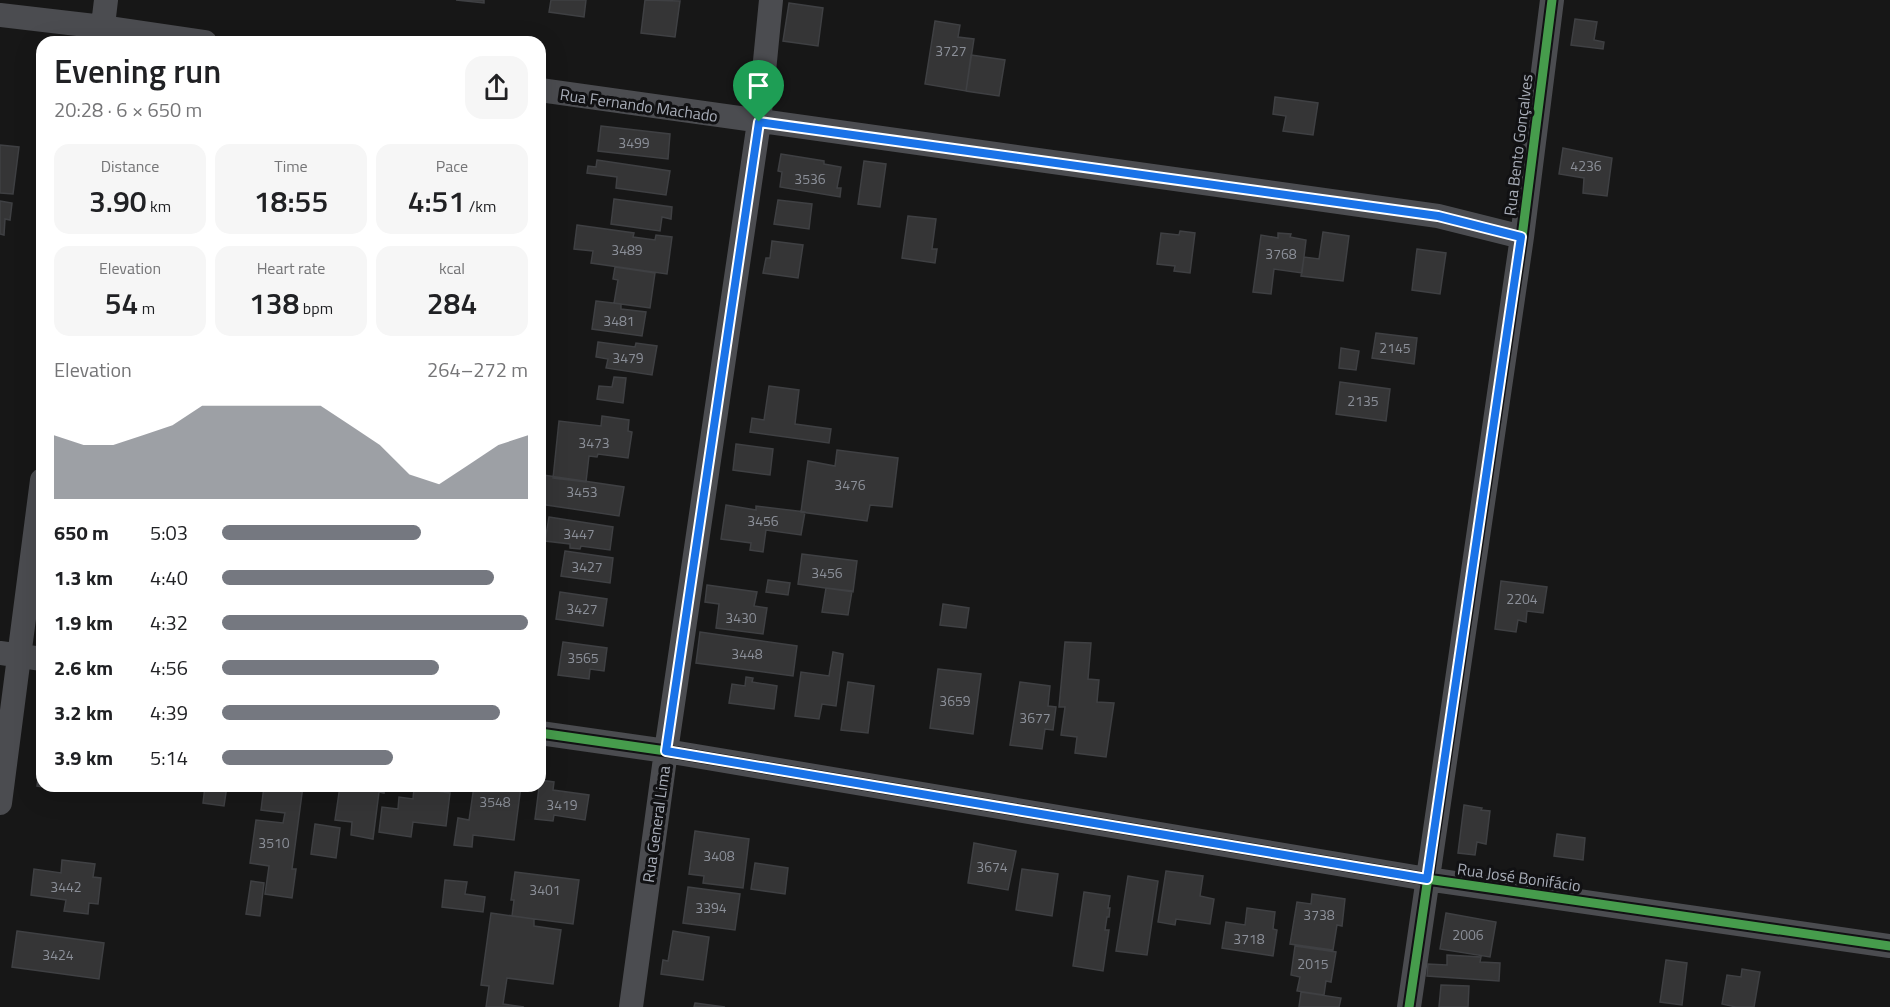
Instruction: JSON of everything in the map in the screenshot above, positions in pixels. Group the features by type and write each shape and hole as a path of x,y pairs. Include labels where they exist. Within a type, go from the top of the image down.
{"street":[{"path":"0,15 102,35 106,0"},
{"name":"Rua General Lima","path":"631,1007 666,751 759,122 771,0"},
{"name":"Rua Bento Gonçalves","path":"1409,1007 1521,237 1552,0"},
{"name":"Rua Fernando Machado","path":"546,91 1438,216 1521,237"},
{"path":"0,802 36,528"},
{"name":"Rua José Bonifácio","path":"546,734 666,751 1427,879 1890,946"}],"building":[{"path":"456,0 484,0 484,3"},
{"path":"551,0 586,0 584,17 549,12"},
{"path":"645,0 680,1 675,37 641,33"},
{"path":"789,3 823,8 818,46 783,41"},
{"path":"1575,19 1597,22 1594,40 1604,42 1603,49 1571,45"},
{"path":"935,21 960,25 958,37 974,39 966,91 925,84"},
{"path":"971,55 1005,60 999,96 966,91"},
{"path":"1275,97 1318,103 1313,135 1283,131 1286,116 1273,114"},
{"path":"601,126 670,134 668,159 598,151"},
{"path":"0,145 19,147 13,194 0,193"},
{"path":"1563,148 1612,158 1607,196 1583,193 1584,178 1559,174"},
{"path":"781,154 824,161 824,164 841,167 837,188 841,188 840,197 780,187 782,172 778,171"},
{"path":"597,160 670,171 666,195 616,188 617,177 587,173 588,166 596,167"},
{"path":"864,161 886,164 880,207 858,204"},
{"path":"614,199 672,207 671,219 662,217 660,231 611,224"},
{"path":"778,200 812,204 809,229 774,224"},
{"path":"0,201 12,203 10,220 5,219 4,235 0,234"},
{"path":"908,216 936,219 932,249 937,249 935,263 902,258"},
{"path":"577,225 634,233 633,237 655,240 656,235 672,237 667,274 591,263 593,251 574,249"},
{"path":"1180,231 1195,233 1190,273 1174,271 1175,266 1157,264 1161,233 1179,235"},
{"path":"1323,232 1349,236 1343,281 1301,276 1304,257 1319,259"},
{"path":"1278,233 1291,234 1290,237 1306,240 1302,273 1274,269 1271,294 1253,292 1261,235 1278,238"},
{"path":"772,241 803,245 798,278 763,273 766,258 770,258"},
{"path":"1417,249 1446,253 1440,294 1412,290"},
{"path":"615,267 655,273 650,308 614,303 618,280 613,279"},
{"path":"596,301 621,304 621,309 646,312 642,336 592,329"},
{"path":"1376,333 1417,338 1414,364 1372,358"},
{"path":"598,342 635,347 636,343 657,346 652,375 606,368 608,359 596,357"},
{"path":"1341,348 1359,351 1356,370 1339,368"},
{"path":"614,377 626,378 623,403 597,399 599,386 612,387"},
{"path":"1340,382 1390,389 1386,421 1336,414"},
{"path":"769,386 799,390 795,424 831,429 829,443 750,432 752,418 764,420"},
{"path":"602,416 629,420 628,431 632,432 628,458 598,454 597,457 589,456 586,482 553,478 559,421 601,426"},
{"path":"736,444 773,449 770,475 733,470"},
{"path":"837,450 898,458 892,507 870,505 867,521 801,512 808,461 835,466"},
{"path":"546,475 624,487 619,516 546,505"},
{"path":"726,505 756,510 756,506 805,512 801,535 766,530 763,552 750,550 751,543 721,539"},
{"path":"549,517 613,527 610,550 581,546 580,549 570,548 570,544 546,541"},
{"path":"565,551 613,558 610,583 561,576"},
{"path":"802,554 857,561 853,592 798,584"},
{"path":"768,580 790,583 788,595 766,592"},
{"path":"1501,581 1547,587 1543,613 1527,611 1526,622 1518,620 1516,632 1495,629"},
{"path":"707,585 757,592 754,606 767,608 763,634 716,628 719,604 705,602"},
{"path":"826,588 852,591 848,615 822,612"},
{"path":"560,592 607,599 603,626 556,619"},
{"path":"943,604 969,608 966,628 940,625"},
{"path":"700,632 797,646 793,676 696,663"},
{"path":"563,642 607,648 604,671 590,669 589,679 558,675"},
{"path":"1065,642 1091,643 1088,679 1099,680 1097,702 1114,703 1106,757 1075,753 1077,737 1061,735 1065,707 1059,707"},
{"path":"833,652 843,654 836,706 822,704 819,719 795,716 801,672 829,676"},
{"path":"938,669 981,674 973,734 930,728"},
{"path":"746,677 753,678 752,682 777,686 774,709 729,703 732,684 745,686"},
{"path":"848,682 874,686 868,733 841,730"},
{"path":"1020,682 1050,686 1048,706 1056,707 1053,730 1045,729 1042,749 1010,745"},
{"path":"546,781 554,782 553,790 589,795 585,820 554,815 553,821 535,819 538,792 546,792"},
{"path":"204,792 226,792 224,806 203,803"},
{"path":"263,792 302,792 292,869 296,869 292,898 265,894 269,866 250,863 256,820 283,823 285,813 261,810"},
{"path":"339,792 379,792 373,839 351,835 352,822 335,820"},
{"path":"414,792 450,793 446,826 413,822 411,837 379,832 382,807 398,809 399,797 413,799"},
{"path":"473,792 520,792 514,840 473,835 472,847 454,845 458,818 469,820"},
{"path":"1464,805 1490,811 1486,844 1477,842 1475,855 1458,853"},
{"path":"315,824 340,828 336,858 311,854"},
{"path":"695,831 749,839 743,888 703,883 704,876 689,874"},
{"path":"1557,834 1585,838 1583,860 1554,856"},
{"path":"974,843 1016,851 1008,890 968,883"},
{"path":"62,860 95,864 93,877 101,878 98,904 89,903 88,914 64,911 66,900 31,895 34,869 61,873"},
{"path":"755,863 788,868 785,894 751,889"},
{"path":"1022,869 1058,874 1052,916 1016,910"},
{"path":"1166,871 1203,876 1200,896 1214,899 1210,924 1176,919 1175,925 1158,922"},
{"path":"515,872 579,880 573,924 512,916 514,900 511,900"},
{"path":"1128,876 1158,881 1147,955 1116,951"},
{"path":"445,880 467,882 465,894 485,897 483,912 442,907"},
{"path":"251,881 264,883 260,916 246,914"},
{"path":"688,887 740,894 735,930 683,923"},
{"path":"1084,892 1110,896 1109,917 1107,917 1105,930 1109,930 1103,971 1073,966"},
{"path":"1312,894 1345,899 1342,926 1337,925 1333,950 1290,944 1297,902 1311,904"},
{"path":"1247,908 1275,912 1273,929 1277,930 1273,956 1222,948 1226,922 1245,925"},
{"path":"491,913 534,919 534,926 561,930 553,984 507,978 503,1004 524,1007 486,1007 489,986 481,985"},
{"path":"1446,913 1496,922 1490,957 1440,949"},
{"path":"17,931 104,943 99,979 12,967"},
{"path":"673,931 709,937 703,980 661,974 663,960 668,961"},
{"path":"1295,946 1336,952 1331,982 1326,981 1324,995 1297,991 1300,977 1291,975"},
{"path":"1447,955 1481,957 1480,962 1500,963 1499,981 1427,976 1428,964 1447,965"},
{"path":"1666,960 1687,963 1682,1005 1660,1002"},
{"path":"1742,969 1760,972 1754,1007 1722,1004 1727,975 1741,977"},
{"path":"1441,985 1469,986 1468,1007 1439,1007"},
{"path":"1301,992 1341,998 1339,1007 1299,1007"},
{"path":"695,1003 725,1007 694,1007"}],"cycle path":[{"path":"1409,1007 1522,237 1552,0"},
{"path":"546,734 666,751 1427,879 1890,946"}],"route":[{"path":"759,122 1438,216 1521,237 1427,879 666,751 759,122"}]}
